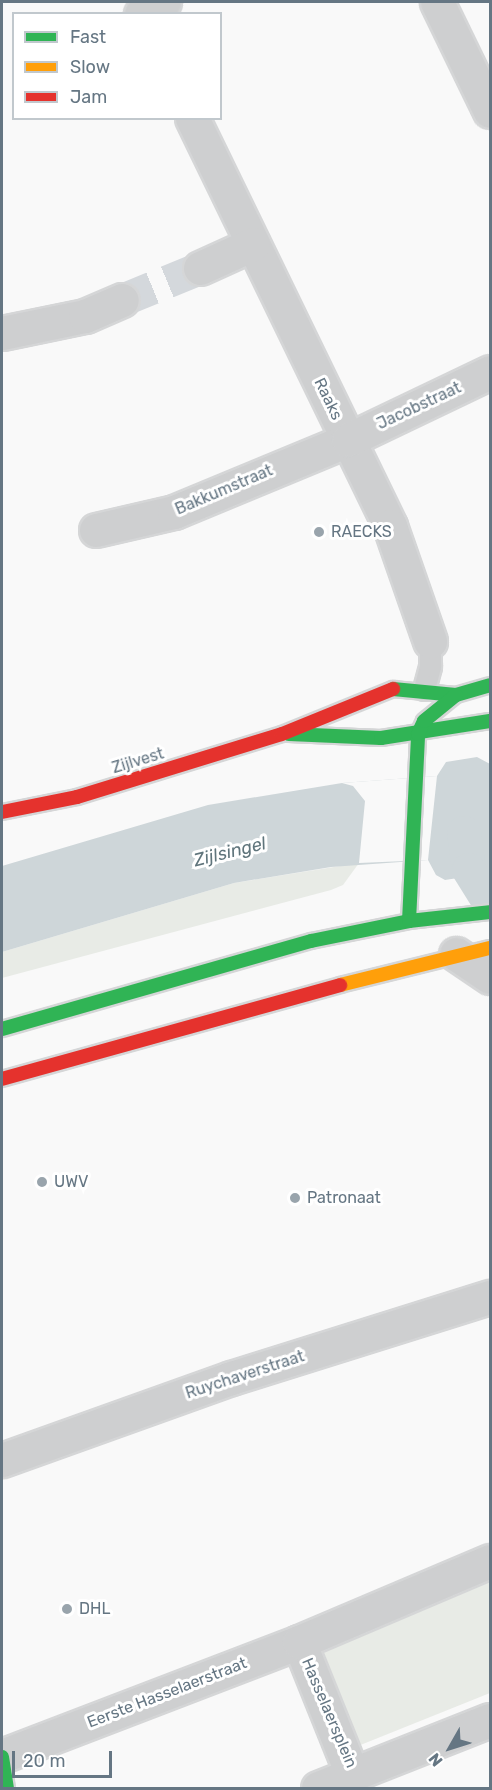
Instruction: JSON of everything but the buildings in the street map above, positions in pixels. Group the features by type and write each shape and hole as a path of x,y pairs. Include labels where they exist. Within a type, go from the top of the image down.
{"main road":[{"name":"Zijlvest","path":"2,813 76,797 282,734 388,688 424,689 456,695 490,685"},
{"path":"409,921 418,734 424,721 456,695 490,720"},
{"name":"Zijlvest","path":"282,734 381,738 418,734 490,720"},
{"path":"2,1029 311,941 409,921 490,912"},
{"path":"409,921 441,943"},
{"path":"8,1077 441,943 490,948"},
{"path":"2,1757 7,1788"}],"street":[{"path":"144,12 164,2"},
{"path":"437,2 490,111"},
{"name":"Raaks","path":"193,120 390,526 430,641"},
{"path":"200,268 253,244"},
{"path":"2,333 85,316 122,300"},
{"name":"Jacobstraat","path":"348,440 490,372"},
{"name":"Bakkumstraat","path":"96,530 174,512 348,440"},
{"path":"441,943 490,977"},
{"name":"Ruychaverstraat","path":"2,1460 231,1378 490,1298"},
{"name":"Hasselaersplein","path":"490,1561 300,1642 352,1774 490,1720"},
{"name":"Eerste Hasselaerstraat","path":"2,1757 300,1642"},
{"path":"318,1788 352,1774"}],"lane":[{"name":"Raaks","path":"424,689 430,666 430,641"}],"shaded area":[{"path":"359,863 343,885 331,890 2,978 2,952 234,883"},
{"path":"490,1580 490,1693 353,1748 314,1653"}],"water":[{"name":"Zijlsingel","path":"477,757 490,764 490,873 445,880 436,875 428,860 331,867 234,883 2,952 2,866 208,805 342,783 437,776 446,762"}],"pier":[{"path":"437,776 428,860 359,863 365,801 353,786 342,783"}],"waterway":[{"path":"464,833 469,870 490,904"}],"tunnel":[{"path":"122,300 200,268"}],"traffic: fast":[{"path":"393,689 456,695 490,685"},
{"path":"409,921 418,734 424,721 456,695"},
{"path":"289,734 381,738 490,721"},
{"path":"2,1029 311,941 409,921 490,912"},
{"path":"2,1757 7,1788"}],"traffic: slow":[{"path":"340,985 490,948"}],"traffic: jam":[{"path":"2,812 77,797 282,734 393,689"},
{"path":"2,1079 340,985"}],"place":[{"name":"RAECKS","path":"319,532"},
{"name":"UWV","path":"42,1182"},
{"name":"Patronaat","path":"295,1198"},
{"name":"DHL","path":"67,1609"}]}
